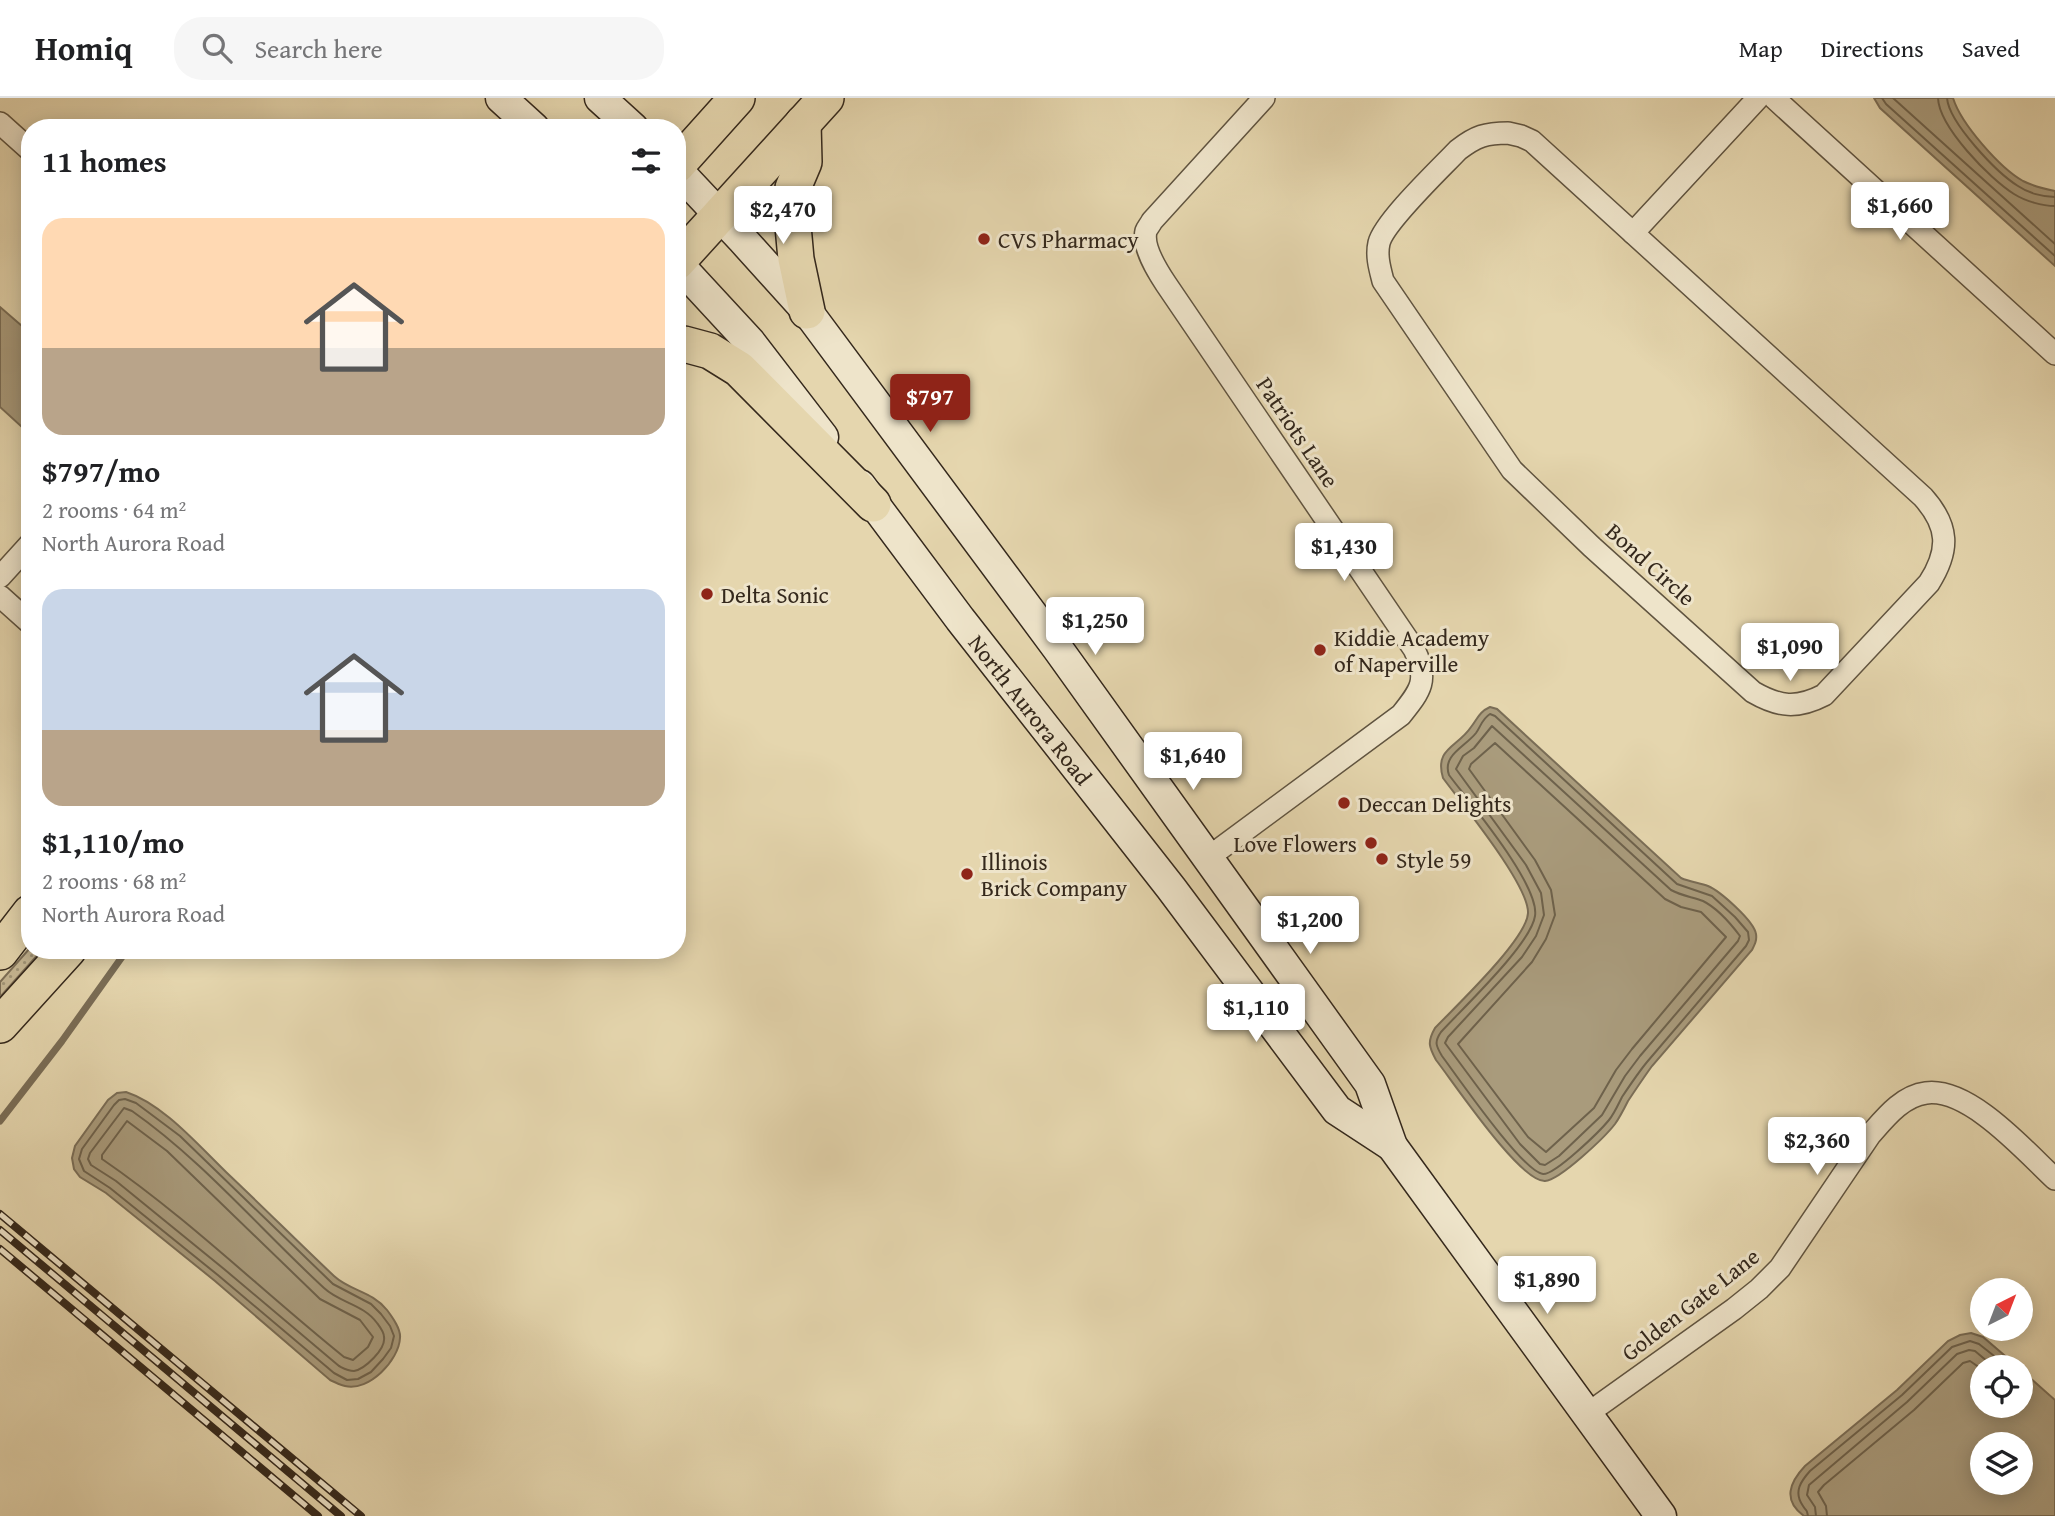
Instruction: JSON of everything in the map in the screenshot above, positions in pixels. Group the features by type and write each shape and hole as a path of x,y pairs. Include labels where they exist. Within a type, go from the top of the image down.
{"main road":[{"path":"501,98 524,119"},
{"path":"600,98 623,119"},
{"path":"686,156 728,99"},
{"path":"686,253 814,110"},
{"path":"807,311 796,259 792,215 793,188 804,162 814,110"},
{"name":"North Aurora Road","path":"686,178 807,311 1209,857 1370,1084 1392,1146 1661,1516"},
{"name":"North Aurora Road","path":"686,272 722,310 777,376 960,619 1171,888 1337,1110 1392,1146"},
{"path":"686,345 710,351 739,369 873,504"},
{"path":"0,952 21,925"},
{"path":"0,1025 60,959"}],"street":[{"name":"Patriots Lane","path":"1209,857 1401,715 1416,696 1423,677 1421,663 1414,649 1153,262 1147,241 1146,232 1152,221 1264,98"},
{"path":"1633,233 1758,98"},
{"path":"1774,98 2055,354"},
{"path":"0,122 21,142"},
{"name":"Bond Circle","path":"1508,132 1532,141 1633,233 1923,497 1941,520 1942,554 1936,573 1929,583 1833,687 1814,700 1784,705 1768,701 1753,692 1592,547 1512,470 1396,302 1383,281 1378,260 1380,242 1388,226 1458,150 1477,137 1497,133 1508,132"},
{"path":"0,577 21,554"},
{"path":"0,596 21,615"},
{"name":"Golden Gate Lane","path":"1587,1414 1759,1289 1780,1268 1870,1135 1899,1105 1912,1097 1941,1093 1957,1097 1971,1105 2055,1179"}],"shaded area":[{"path":"21,958 34,959 0,997 0,982"}],"water":[{"path":"1874,98 1953,98 1964,120 2003,166 2023,181 2055,191 2055,266 1880,108"},
{"path":"0,307 21,325 21,426 0,407"},
{"path":"1490,707 1497,709 1681,878 1708,886 1728,900 1743,914 1756,934 1752,950 1652,1066 1615,1124 1571,1166 1545,1181 1534,1177 1504,1149 1436,1060 1430,1044 1435,1028 1489,972 1516,939 1525,925 1528,913 1518,884 1507,865 1443,778 1441,768 1444,754 1466,734 1481,713"},
{"path":"126,1092 167,1115 334,1276 375,1299 387,1310 398,1327 400,1338 394,1356 381,1372 364,1384 354,1387 343,1386 330,1380 215,1281 106,1193 80,1177 74,1169 72,1158 75,1146 108,1100 117,1093"},
{"path":"1970,1333 1970,1341 1988,1341 2004,1355 1970,1355 1970,1418 2033,1418 2033,1381 2055,1400 2055,1516 1804,1516 1797,1510 1791,1497 1792,1485 1805,1466 1897,1390 1948,1341"}],"waterway":[{"path":"0,1121 121,959"}],"railway":[{"path":"0,1214 361,1516"},
{"path":"0,1230 341,1516"},
{"path":"0,1249 318,1516"}],"place":[{"name":"CVS Pharmacy","path":"984,239"},
{"name":"Delta Sonic","path":"707,594"},
{"name":"Kiddie Academy of Naperville","path":"1320,650"},
{"name":"Deccan Delights","path":"1344,803"},
{"name":"Love Flowers","path":"1371,843"},
{"name":"Style 59","path":"1382,859"},
{"name":"Illinois Brick Company","path":"967,874"}]}
